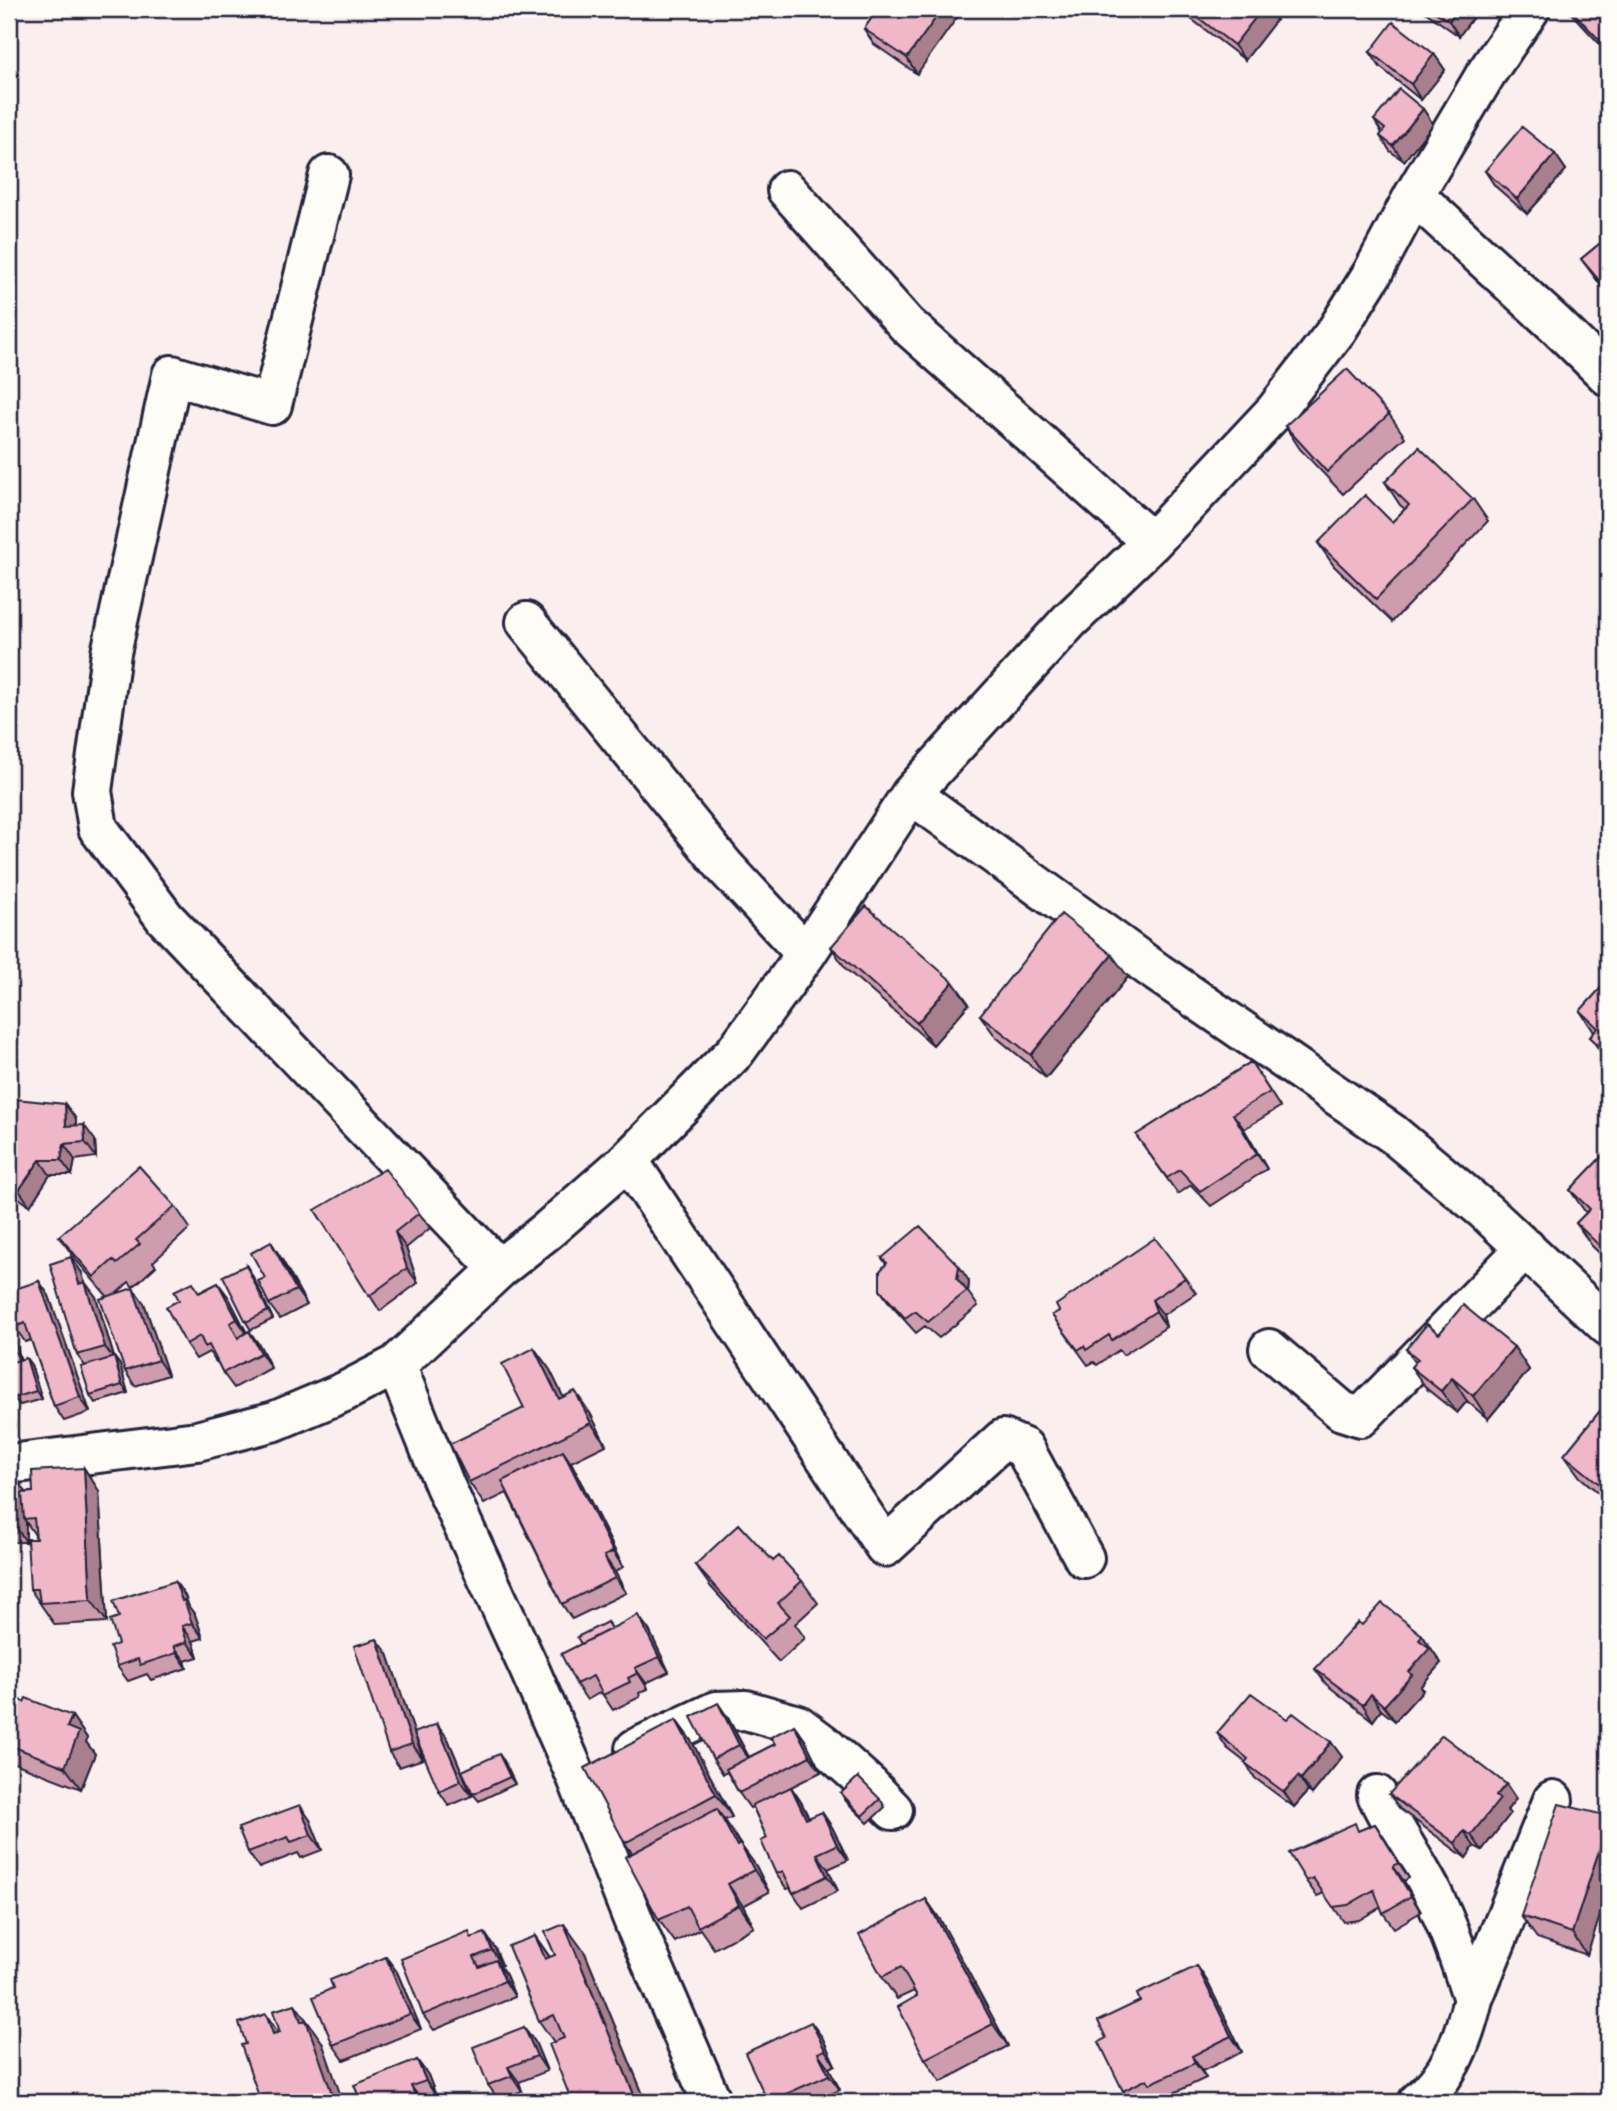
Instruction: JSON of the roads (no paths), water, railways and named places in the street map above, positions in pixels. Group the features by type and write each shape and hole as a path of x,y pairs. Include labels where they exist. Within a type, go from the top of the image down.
{"street":[{"path":"9,1464 98,1455 210,1438 275,1421 344,1392 396,1365 499,1269 628,1160 735,1052 806,954 911,794 1070,620 1152,542 1275,411 1337,330 1372,274 1414,195 1487,72 1530,9"},
{"path":"329,176 272,405 172,374 111,653 92,791 98,828 165,918 499,1269"},
{"path":"787,190 908,325 1152,542"},
{"path":"1414,195 1608,376"},
{"path":"526,622 725,867 806,954"},
{"path":"911,794 1158,973 1393,1134 1526,1248 1608,1326"},
{"path":"628,1160 885,1547 1003,1439 1024,1448 1084,1558"},
{"path":"1269,1349 1342,1411 1361,1417 1526,1248"},
{"path":"396,1365 445,1486 577,1778 636,1927 712,2102"},
{"path":"577,1778 716,1711 746,1710 798,1725 822,1743 893,1810"},
{"path":"1377,1795 1390,1823 1432,1893 1473,1999"},
{"path":"1418,2102 1450,2067 1473,1999 1553,1800"}]}
